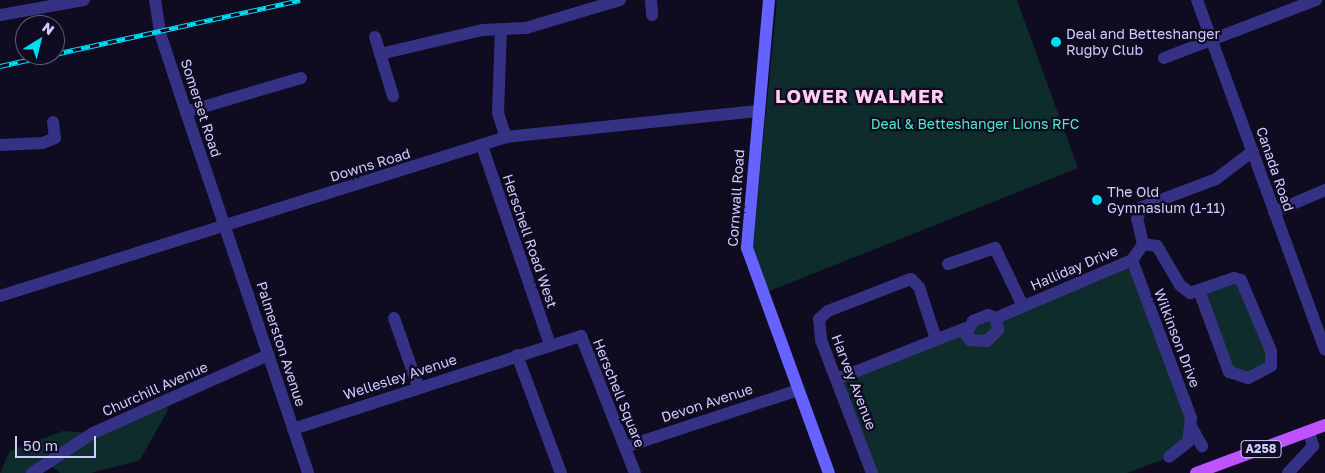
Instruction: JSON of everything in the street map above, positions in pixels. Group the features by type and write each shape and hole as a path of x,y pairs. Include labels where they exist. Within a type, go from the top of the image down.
{"main road":[{"name":"Cornwall Road","path":"769,0 747,248 829,473"},
{"name":"A258","path":"1196,473 1325,425"}],"street":[{"path":"0,15 84,0"},
{"name":"Somerset Road","path":"155,0 161,36 226,225"},
{"path":"380,54 482,30 526,28 620,0"},
{"path":"651,0 652,16"},
{"name":"Canada Road","path":"1197,0 1325,349"},
{"path":"1164,58 1316,0"},
{"path":"501,30 498,113 506,137"},
{"path":"375,37 393,96"},
{"path":"186,112 301,78"},
{"name":"Downs Road","path":"0,296 506,137 758,111"},
{"path":"0,145 43,143 55,138 53,122"},
{"name":"Herschell Road West","path":"482,146 550,345"},
{"path":"1200,293 1229,372 1248,378 1271,366 1271,351 1241,280 1234,278 1200,293 1190,293 1180,285 1158,246 1143,244 1137,219 1142,207 1216,179 1253,151"},
{"path":"1274,212 1325,190"},
{"name":"Palmerston Avenue","path":"226,225 308,473"},
{"name":"Halliday Drive","path":"837,379 966,328 980,317 996,318 1132,260 1143,244"},
{"path":"948,264 995,248 1023,306"},
{"name":"Wilkinson Drive","path":"1132,260 1192,428 1202,446"},
{"name":"Harvey Avenue","path":"872,473 818,333 822,314 910,279 919,287 936,339"},
{"path":"394,318 418,386"},
{"path":"966,328 970,340 987,341 998,330 996,318"},
{"name":"Herschell Square","path":"516,355 581,336 635,473"},
{"name":"Churchill Avenue","path":"32,473 93,433 268,355"},
{"path":"516,355 561,473"},
{"name":"Wellesley Avenue","path":"293,429 516,355"},
{"name":"Devon Avenue","path":"625,447 798,390"},
{"path":"1169,457 1183,448 1192,428"},
{"path":"1288,473 1312,448 1309,432"}],"green space":[{"name":"Deal & Betteshanger Lions RFC","path":"777,0 1017,0 1078,168 767,292 752,254"},
{"path":"1132,260 1192,428 1167,458 1127,473 872,473 837,379"},
{"path":"1234,278 1271,365 1237,380 1200,292"},
{"path":"166,403 168,410 140,460 91,473 60,473 47,463 32,473 0,473 10,451 63,431 93,433"}],"railway":[{"path":"65,52 300,0"},
{"path":"0,66 15,63"}],"place":[{"name":"Deal and Betteshanger Rugby Club","path":"1056,42"},
{"name":"The Old Gymnasium (1-11)","path":"1097,200"}],"district":[{"name":"LOWER WALMER","path":"860,96"}]}
